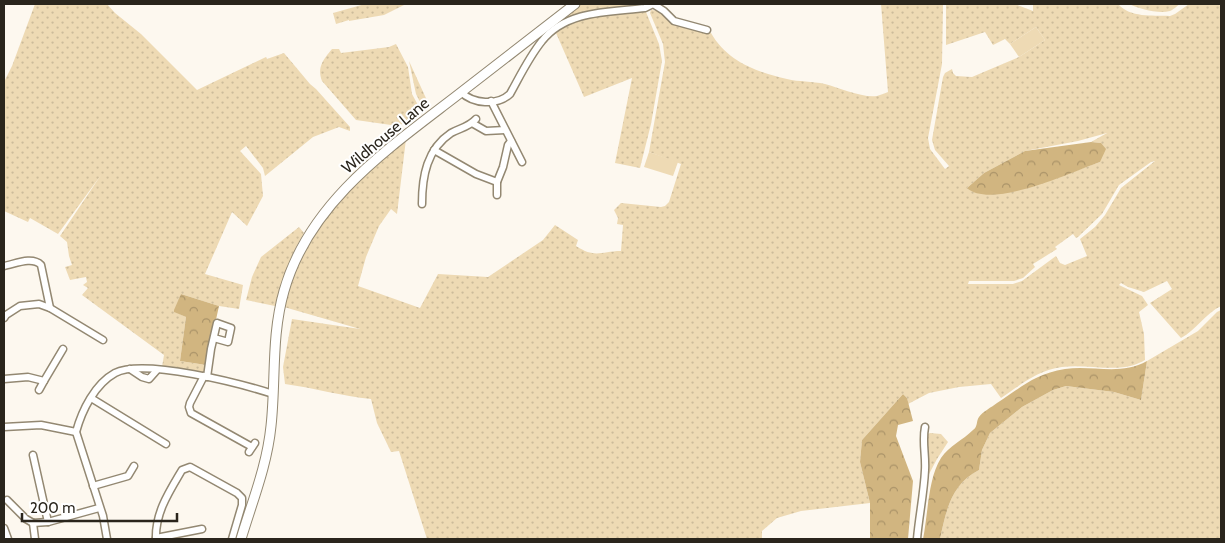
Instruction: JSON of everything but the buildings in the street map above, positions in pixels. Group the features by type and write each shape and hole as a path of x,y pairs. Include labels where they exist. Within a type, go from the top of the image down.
{"main road":[{"name":"Wildhouse Lane","path":"241,539 267,455 273,394 274,356 280,305 289,274 301,246 313,227 368,166 575,4"}],"street":[{"path":"461,92 466,98 482,101 504,99 510,94 543,40 564,22 588,14 645,8 653,4 674,21 707,30"},
{"path":"491,101 522,162"},
{"path":"422,204 423,178 428,160 444,138 474,121 486,131 505,130"},
{"path":"497,194 497,182 503,167 508,144 511,141"},
{"path":"434,150 476,174 497,182"},
{"path":"4,266 30,261 41,265 50,308"},
{"path":"4,318 20,306 38,304 50,308 103,340"},
{"path":"214,338 206,377 189,406 191,413 252,447"},
{"path":"39,390 63,349"},
{"path":"107,539 103,516 76,432 91,398 105,380 116,372 129,368 143,368 234,382 273,394"},
{"path":"129,368 146,379 149,379 157,370"},
{"path":"4,380 28,377 44,381"},
{"path":"91,398 166,444"},
{"path":"4,427 42,425 76,432"},
{"path":"917,539 925,473 924,427"},
{"path":"34,455 48,522"},
{"path":"93,486 128,476 134,466"},
{"path":"202,529 156,539 158,519 165,499 182,470 190,467 237,493 242,498 242,505 232,539"},
{"path":"7,500 26,519 33,523 48,522 99,508"},
{"path":"33,523 35,539"},
{"path":"4,528 8,539"}],"shaded area":[{"path":"35,4 107,4 141,34 197,90 266,57 267,59 284,53 350,127 350,131 339,127 313,137 265,176 263,168 246,146 240,151 261,174 263,196 247,226 232,212 205,274 243,285 239,309 219,306 181,294 175,312 186,317 180,361 206,365 204,373 162,367 164,355 82,295 88,288 83,285 87,282 86,277 70,280 65,267 72,265 67,242 60,236 101,175 58,234 30,218 28,222 4,211 4,82 12,66"},
{"path":"365,4 406,4 384,15 349,20 336,24 333,13"},
{"path":"580,4 648,4 567,19 565,16"},
{"path":"881,4 943,4 942,64 928,138 930,149 945,169 949,166 935,150 932,140 945,73 952,69 956,76 972,77 1019,57 1045,40 1036,27 1010,44 1005,39 993,45 985,32 946,45 946,4 1015,4 1033,11 1033,4 1118,4 1135,14 1170,16 1189,4 1221,4 1221,306 1181,338 1150,303 1172,289 1167,281 1144,292 1121,283 1119,285 1142,296 1148,305 1139,312 1144,334 1145,360 1126,367 1072,366 1053,369 1030,379 1001,398 991,384 959,387 929,393 908,404 907,398 903,394 862,440 860,462 870,503 801,511 777,518 762,531 762,539 427,539 399,451 391,452 377,423 371,399 285,384 283,367 292,319 360,329 284,307 298,261 322,222 362,178 406,139 397,214 391,209 379,226 366,257 358,286 420,308 438,274 488,277 543,240 555,225 578,240 576,246 583,250 594,253 621,251 623,225 617,224 618,218 614,210 621,203 661,207 669,202 681,164 649,152 665,62 663,44 650,13 651,10 661,11 711,33 725,51 734,58 764,73 792,80 825,84 865,96 877,96 888,92","holes":["1107,133 1091,142 1101,143 1100,162 1048,181 967,188 984,173 1025,151 1078,141","1155,161 1121,188 1105,215 1095,227 1080,239 1087,256 1065,265 1060,263 1056,256 1022,281 1013,284 968,284 969,281 1014,281 1023,278 1035,267 1033,264 1057,249 1055,247 1073,234 1076,238 1078,237 1102,214 1119,185"]},
{"path":"1129,4 1180,4 1170,11 1160,12"},
{"path":"646,12 659,44 662,61 651,124 640,168 615,163 632,78 584,97 556,33 565,26 586,18"},
{"path":"1036,27 1045,40 1019,57 1010,44"},
{"path":"396,44 408,67 412,94 419,107 404,123 398,126 356,120 322,81 320,72 324,60 332,49 339,49 341,53 389,47"},
{"path":"409,61 430,107 424,110 416,94"},
{"path":"649,152 678,162 673,176 644,167"},
{"path":"299,227 304,233 287,268 275,306 246,300 252,277 261,257"},
{"path":"1221,310 1221,539 940,539 951,499 962,483 979,470 982,450 990,433 1022,407 1053,390 1066,386 1114,392 1141,400 1147,361 1198,331"},
{"path":"928,434 941,434 948,442 928,476 927,442"}],"green space":[{"path":"1091,142 1101,143 1106,149 1100,162 1052,180 1032,187 994,195 978,194 967,188 984,173 1025,151"},
{"path":"181,294 219,306 206,365 180,361 186,317 174,312 174,310"},
{"path":"1147,361 1141,400 1114,392 1066,386 1053,390 1022,407 990,433 982,450 979,470 962,483 951,499 940,539 923,539 931,486 937,466 948,450 975,429 982,413 1029,382 1054,371 1075,368 1127,368"},
{"path":"903,394 907,398 913,421 898,425 896,436 913,481 908,539 870,539 870,503 860,462 862,440"}]}
